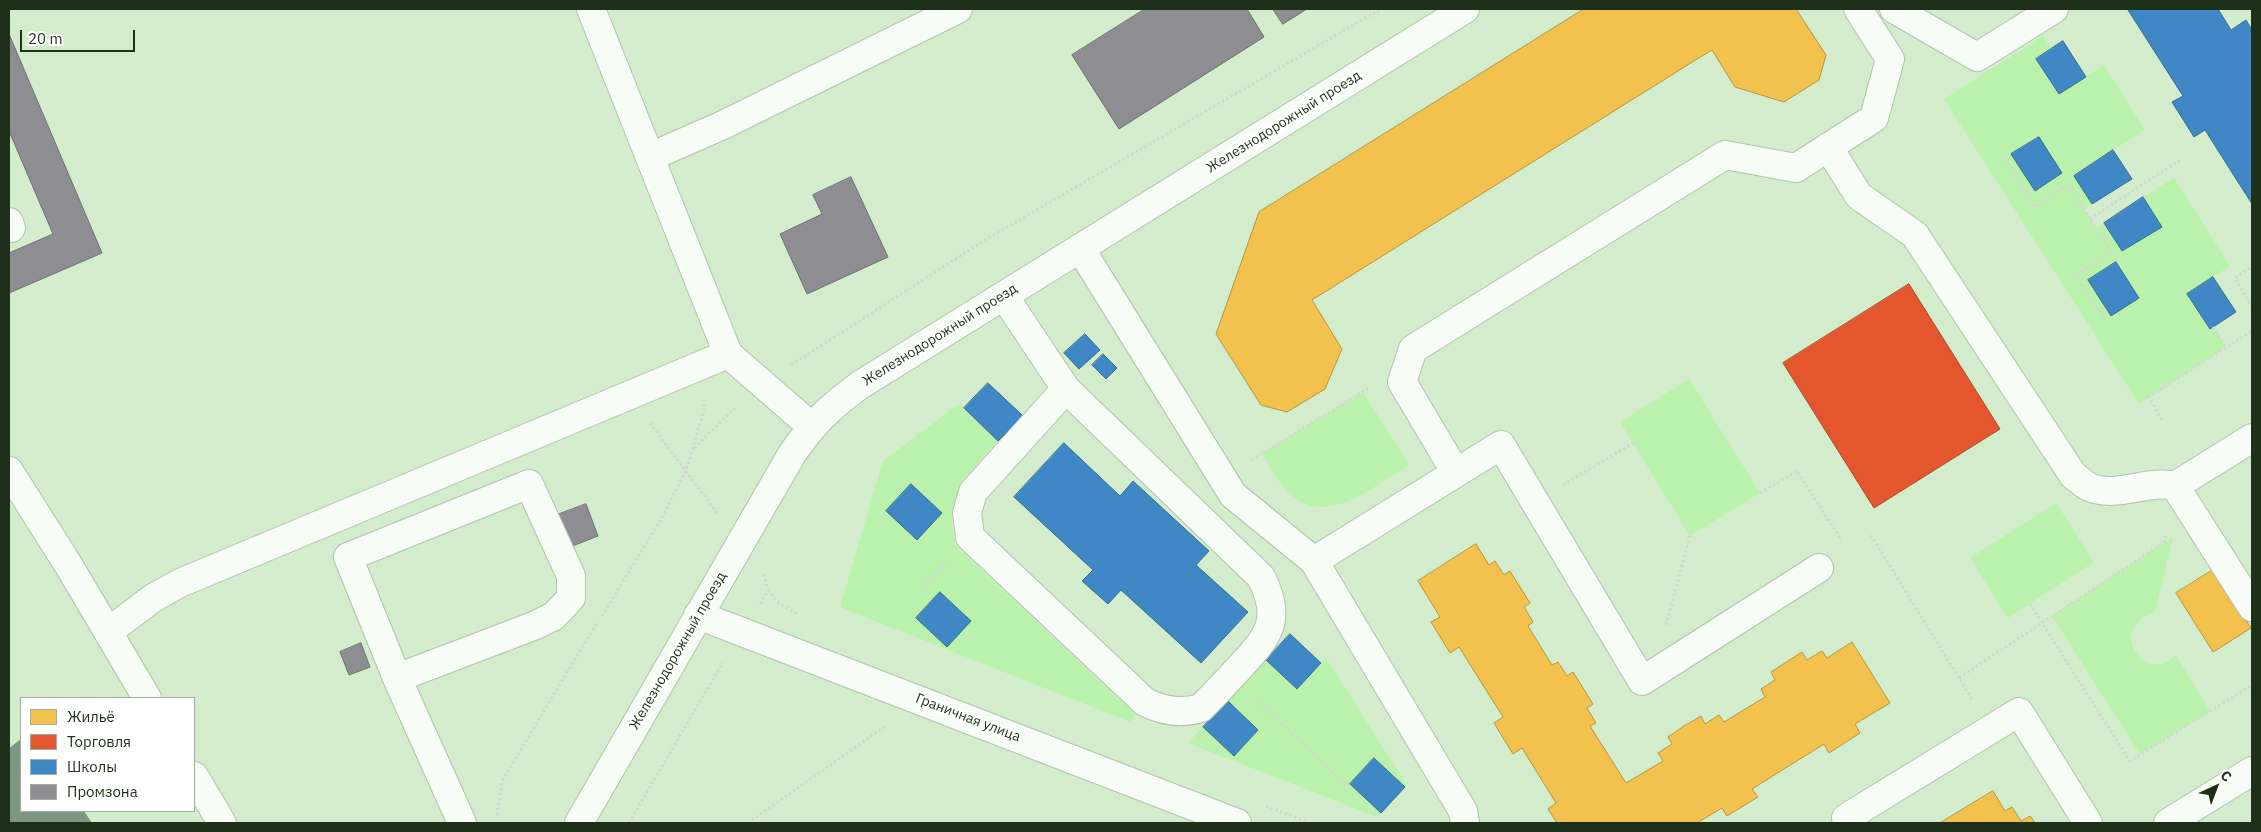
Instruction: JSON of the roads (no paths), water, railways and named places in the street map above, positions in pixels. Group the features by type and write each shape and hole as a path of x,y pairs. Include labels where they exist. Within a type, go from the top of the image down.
{"street":[{"path":"591,9 728,354 811,426"},
{"path":"650,157 723,125 958,9"},
{"name":"Железнодорожный проезд","path":"579,823 740,543 811,426 835,403 860,385 1465,9"},
{"path":"1456,473 1402,382 1412,349 1725,155 1796,168 1874,118 1890,59 1862,16 1892,9 1977,57 2054,9"},
{"path":"1828,147 1860,196 1915,235 2059,457 2073,475 2090,487 2111,491 2162,482 2175,486 2252,607"},
{"path":"1080,248 1233,495 1314,561 1463,810 1465,823"},
{"path":"1004,296 1066,389 1261,577 1270,599 1271,622 1268,633 1264,641 1202,708 1190,712 1166,710 1145,702 970,537 967,513 973,492 1066,389"},
{"path":"108,632 153,598 180,583 728,354"},
{"path":"2175,486 2252,438"},
{"path":"1314,561 1501,445 1642,681 1819,568"},
{"path":"10,475 69,566 146,697"},
{"path":"397,678 542,622 554,616 571,598 571,576 529,484 348,557 397,678 462,823"},
{"name":"Граничная улица","path":"698,615 1237,823"},
{"path":"1845,822 2018,712 2088,823"},
{"path":"2168,823 2252,772"},
{"path":"195,778 222,823"}]}
